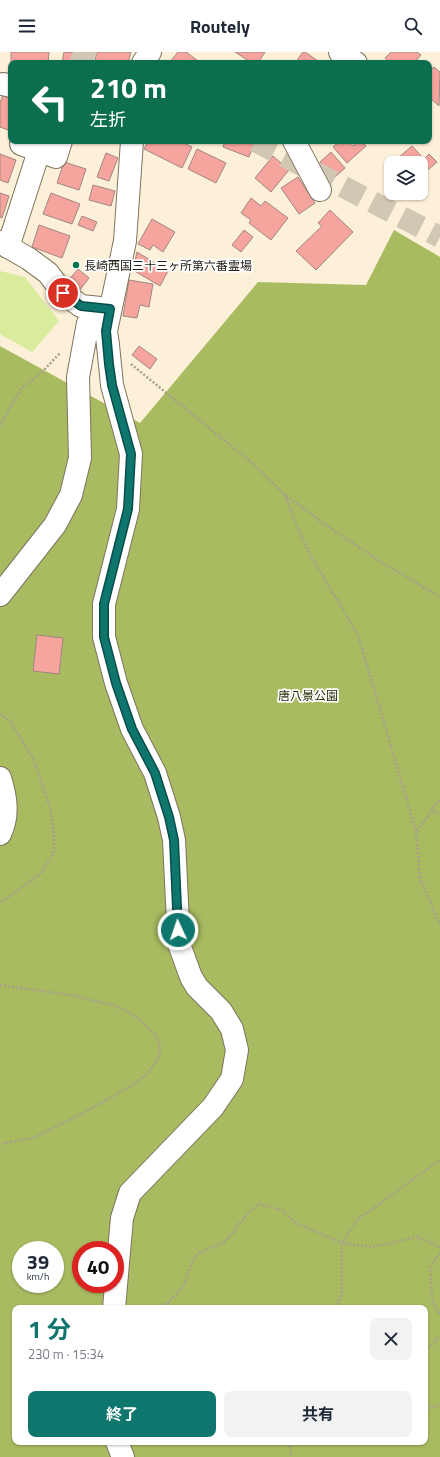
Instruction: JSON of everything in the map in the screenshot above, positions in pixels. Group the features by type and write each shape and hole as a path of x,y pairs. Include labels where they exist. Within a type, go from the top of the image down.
{"street":[{"path":"340,52 352,60"},
{"path":"60,144 56,157 30,148 4,245 30,259 48,273 63,293 81,306 110,309"},
{"path":"114,1305 122,1218 130,1193 213,1107 232,1079 237,1050 232,1029 221,1011 197,987 191,977 179,944 174,840 169,817 155,773 132,729 116,683 104,637 104,604 128,509 131,454 112,385 106,331 125,241 132,144"},
{"path":"296,144 320,190"},
{"path":"0,595 55,525 71,495 80,458 78,377 88,323 96,315 110,309"},
{"path":"0,778 7,807 4,826 0,834"},
{"path":"119,1445 123,1457"}],"path":[{"path":"108,345 252,463 285,495 381,562 440,597"},
{"path":"0,425 21,389 43,371 63,350"},
{"path":"285,495 295,522 310,553 358,635 416,831 420,878 440,925"},
{"path":"0,714 9,720 33,758 50,806 54,837 54,853 40,874 0,903"},
{"path":"416,831 440,799"},
{"path":"432,811 440,814"},
{"path":"0,985 70,995 116,1006 134,1015 154,1033 160,1045 159,1058 148,1073 136,1083 85,1112 33,1138 0,1144"},
{"path":"337,1305 342,1293 342,1243 357,1220 440,1160"},
{"path":"162,1305 168,1303 183,1287 192,1260 199,1253 226,1241 249,1212 259,1204 280,1210 296,1222 342,1243 372,1248 417,1237 440,1246"},
{"path":"440,1253 430,1267 432,1300 440,1314"},
{"path":"428,1348 440,1337"},
{"path":"428,1408 440,1405"},
{"path":"290,1445 291,1457"}],"green space":[{"name":"唐八景公園","path":"394,230 440,257 440,1457 0,1457 0,346 140,423 258,282 366,285"},
{"path":"0,271 25,277 59,321 32,352 0,334"}],"building":[{"path":"11,52 49,52 48,60 11,60"},
{"path":"64,52 85,53 84,60 63,60"},
{"path":"97,52 131,52 129,60 95,60"},
{"path":"178,52 186,52 197,60 172,60"},
{"path":"235,52 265,52 260,60 247,60"},
{"path":"303,52 305,52 317,60 297,60"},
{"path":"391,52 417,52 421,55 417,60 387,60 385,58"},
{"path":"434,67 440,72 439,106 432,100 432,69"},
{"path":"4,92 8,94 8,130 0,127 0,103"},
{"path":"146,144 186,144 192,147 182,168 144,149"},
{"path":"224,144 254,144 249,157 223,147"},
{"path":"336,144 351,144 353,146 355,144 364,144 366,146 347,163 333,147"},
{"path":"412,146 421,156 400,156"},
{"path":"197,149 226,163 216,183 188,169"},
{"path":"331,152 345,168 334,178 320,162"},
{"path":"106,153 118,158 109,181 97,177"},
{"path":"0,154 16,160 8,183 0,180"},
{"path":"429,154 437,162 428,170 427,156"},
{"path":"273,156 289,170 271,192 255,178"},
{"path":"64,162 86,169 79,190 57,183"},
{"path":"298,177 315,203 299,214 281,188"},
{"path":"93,185 115,191 111,206 89,200"},
{"path":"0,193 9,196 2,218 0,217"},
{"path":"51,193 80,204 72,224 43,214"},
{"path":"251,198 261,206 265,201 288,218 271,240 249,223 251,220 241,213"},
{"path":"330,210 353,232 316,270 296,251 322,226 318,223"},
{"path":"82,216 97,222 93,231 78,225"},
{"path":"152,219 175,232 163,252 153,245 150,250 138,244"},
{"path":"39,225 70,236 62,258 32,247"},
{"path":"244,230 253,237 241,252 232,245"},
{"path":"137,252 168,271 160,286 133,270"},
{"path":"78,269 89,278 79,291 67,282"},
{"path":"129,280 153,284 149,307 140,305 137,318 123,316"},
{"path":"139,346 157,359 150,369 132,355"},
{"path":"37,635 63,638 59,674 33,671"}],"tunnel":[{"path":"73,52 90,60"},
{"path":"261,144 440,237"}],"place":[{"name":"長崎西国三十三ヶ所第六番霊場","path":"76,265"}],"route":[{"path":"63,293 81,306 110,309 106,331 112,385 131,454 128,509 104,604 104,637 116,683 132,729 155,773 169,817 174,840 178,930"}]}
